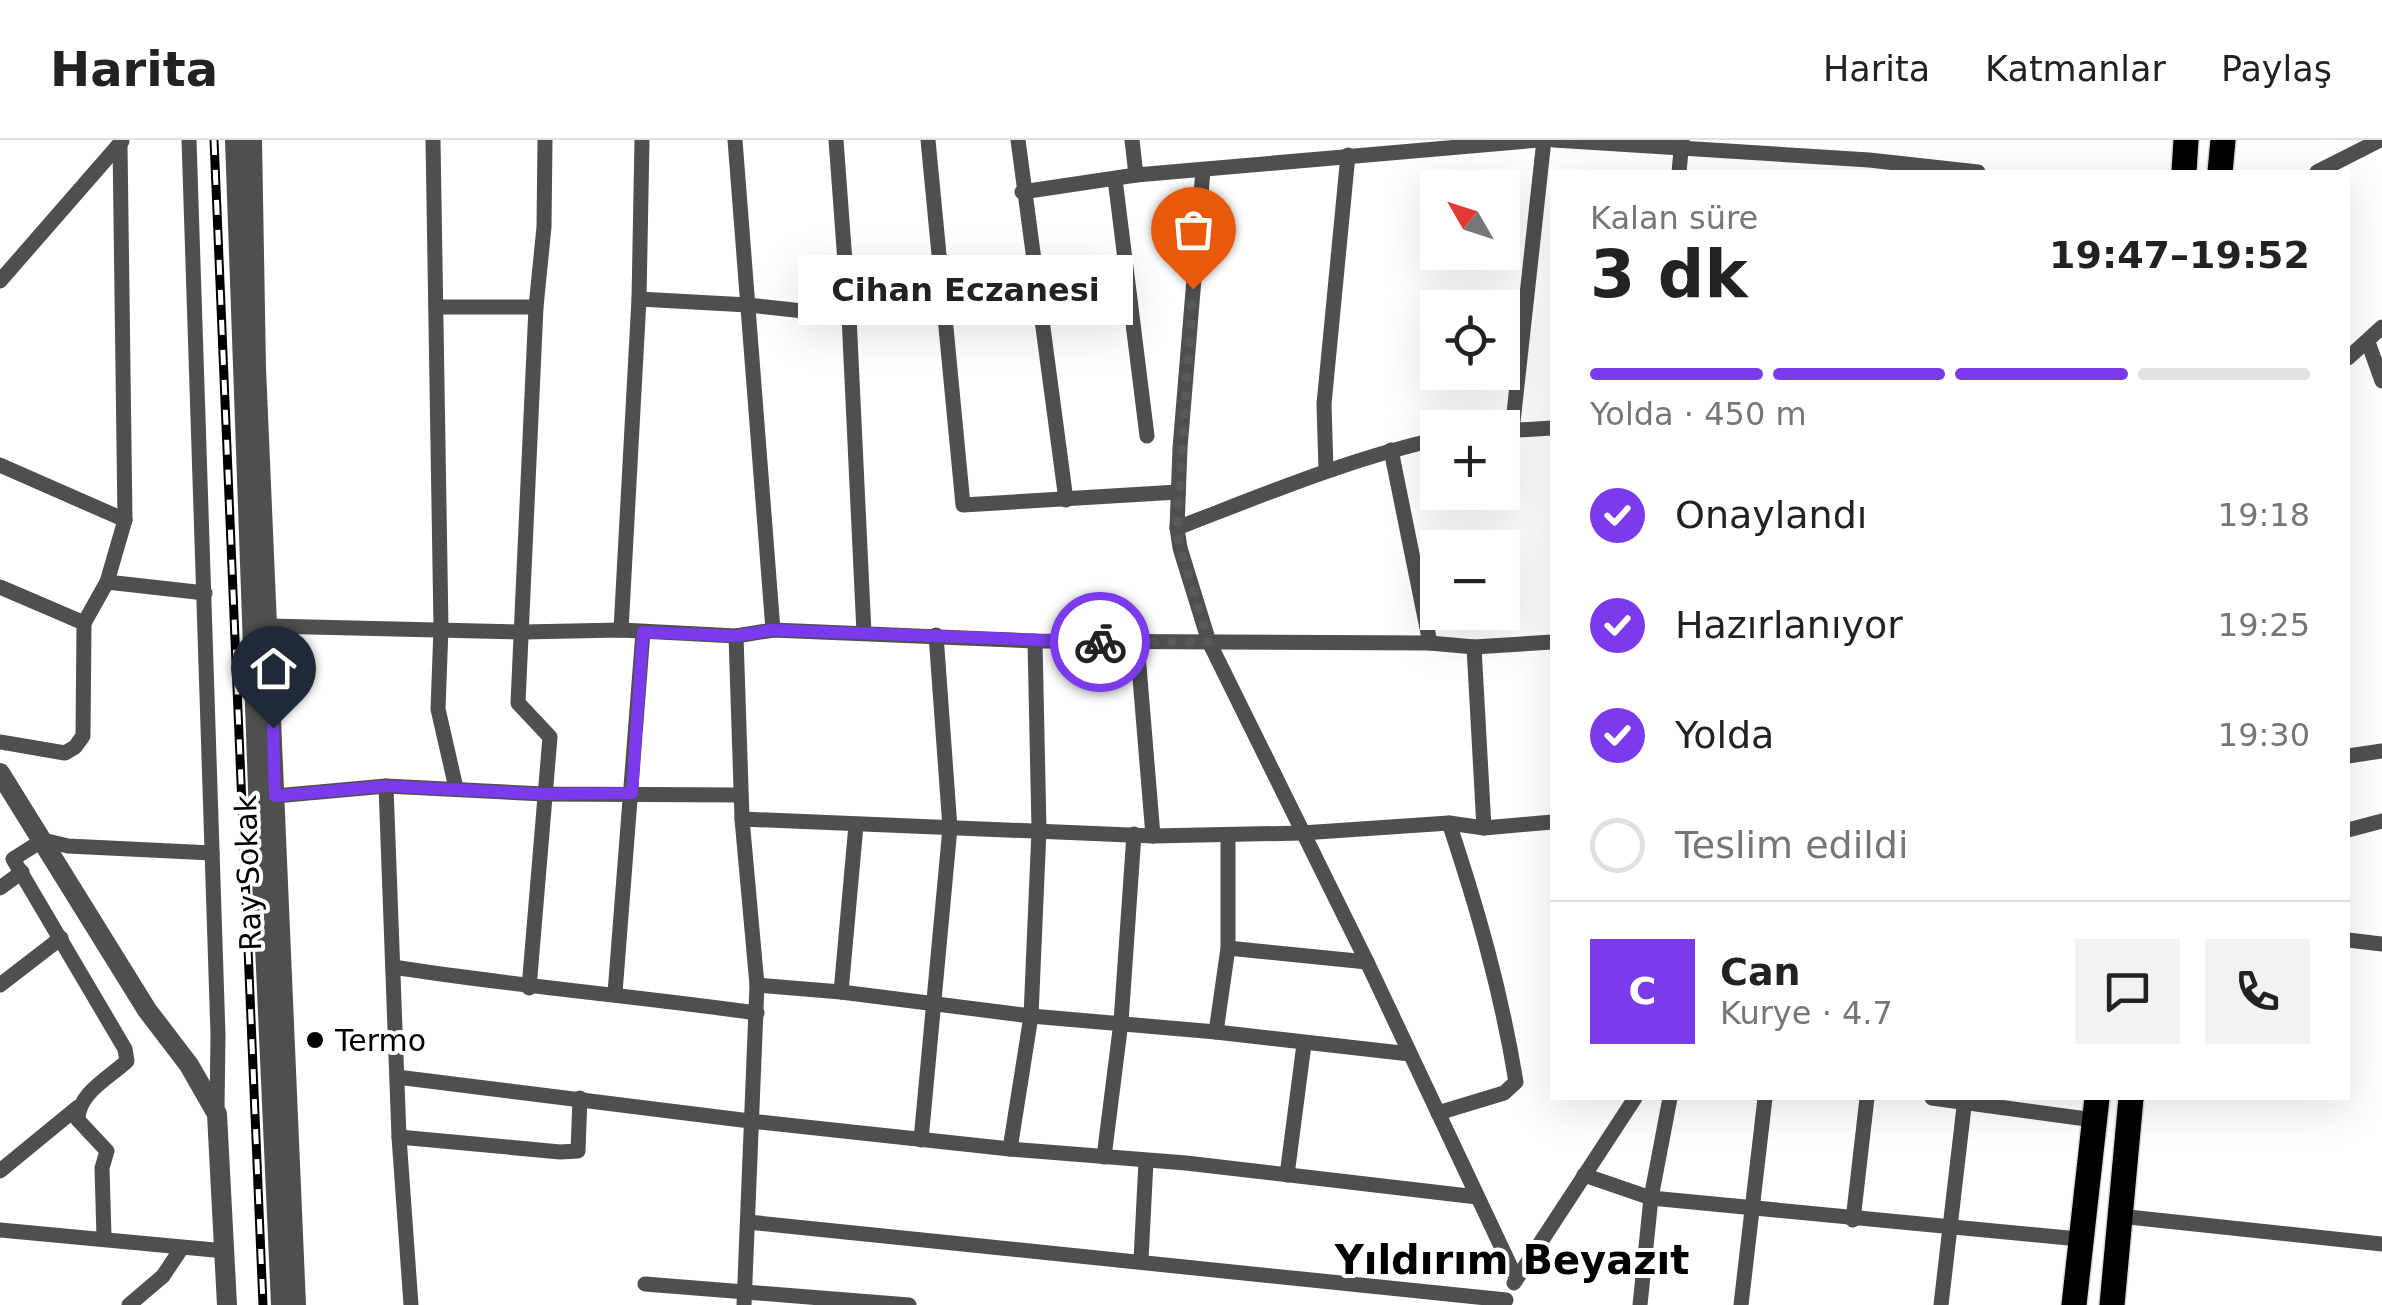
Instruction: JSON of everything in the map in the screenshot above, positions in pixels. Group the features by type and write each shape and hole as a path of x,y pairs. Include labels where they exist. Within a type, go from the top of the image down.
{"main road":[{"path":"2184,170 2186,140"},
{"path":"2220,170 2222,140"},
{"path":"2115,1305 2131,1100"},
{"path":"2074,1305 2096,1108"}],"street":[{"path":"189,140 218,1035 217,1114 227,1305"},
{"path":"236,140 242,390 280,1305"},
{"name":"Ray Sokak","path":"252,140 256,368 296,1305"},
{"path":"432,140 441,628 438,709 456,788"},
{"path":"529,988 550,737 518,704 546,140"},
{"path":"622,630 640,299 642,140"},
{"path":"735,140 772,630"},
{"path":"836,140 850,316 864,632"},
{"path":"928,140 963,505 1178,492"},
{"path":"1018,140 1066,500"},
{"path":"1132,140 1136,175"},
{"path":"1022,192 1136,175 1542,140 1510,410"},
{"path":"1554,140 1682,143 1868,166 1941,170"},
{"path":"2322,170 2380,140"},
{"path":"0,281 121,142"},
{"path":"0,742 64,752 76,747 82,736 84,622 108,582 125,520 121,142"},
{"path":"1679,170 1682,143"},
{"path":"1326,471 1324,404 1348,155"},
{"path":"1203,170 1178,492 1180,548 1209,642 1367,962 1516,1278"},
{"path":"1115,179 1148,436"},
{"path":"640,299 850,316"},
{"path":"436,307 536,306"},
{"path":"2350,356 2382,327"},
{"path":"2368,342 2382,381"},
{"path":"1520,430 1550,428"},
{"path":"1177,528 1326,471 1420,443"},
{"path":"1392,450 1430,643"},
{"path":"0,465 125,520"},
{"path":"108,582 205,593"},
{"path":"0,587 84,622"},
{"path":"268,626 523,632 622,630 736,636 772,630 1035,641 1474,646 1550,642"},
{"path":"616,993 643,632"},
{"path":"920,1140 950,828 936,635"},
{"path":"736,636 742,820 757,985 744,1298"},
{"path":"1010,1150 1031,1016 1039,830 1035,641"},
{"path":"1137,642 1153,836"},
{"path":"1474,646 1484,828"},
{"path":"2350,756 2382,751"},
{"path":"0,773 147,1010 189,1065 217,1114"},
{"path":"386,786 399,1137 412,1305"},
{"path":"275,796 386,786 544,794 741,795"},
{"path":"742,820 1153,836 1302,833 1448,824 1484,828 1550,822"},
{"path":"2350,829 2382,821"},
{"path":"1438,1113 1504,1093 1516,1082 1482,922 1448,824"},
{"path":"841,992 856,825"},
{"path":"1104,1156 1120,1022 1134,834"},
{"path":"1216,1032 1228,948 1228,835"},
{"path":"0,1171 128,1062 125,1049 13,859 43,840 68,846 212,853"},
{"path":"0,888 22,872"},
{"path":"0,985 61,938"},
{"path":"2350,940 2382,944"},
{"path":"1228,948 1367,962"},
{"path":"393,967 529,988 616,993 757,1013"},
{"path":"757,985 1410,1054"},
{"path":"1288,1175 1304,1044"},
{"path":"398,1077 920,1140 1477,1197"},
{"path":"399,1137 578,1151 580,1098"},
{"path":"748,1222 1141,1260 1505,1302 1516,1278 1633,1100"},
{"path":"1640,1305 1651,1198 1670,1100"},
{"path":"1741,1305 1765,1100"},
{"path":"1853,1220 1867,1100"},
{"path":"1941,1305 1964,1100"},
{"path":"1990,1100 2096,1108"},
{"path":"78,1107 78,1120 107,1152 102,1168 104,1237"},
{"path":"1141,1260 1146,1161"},
{"path":"1584,1175 1651,1198 2079,1239"},
{"path":"2119,1216 2382,1244"},
{"path":"0,1230 225,1251"},
{"path":"129,1305 163,1276 182,1248"},
{"path":"645,1284 744,1298 909,1305"}],"railway":[{"path":"214,140 263,1305"}],"way so far":[{"path":"1100,642 1209,642 1177,528 1193,289"}],"place":[{"name":"Cihan Eczanesi","path":"1193,289"},
{"name":"Termo","path":"315,1040"}],"district":[{"name":"Yıldırım Beyazıt","path":"1512,1260"}],"route":[{"path":"273,728 275,796 386,786 544,794 632,793 643,632 736,636 772,630 1100,642"}]}
